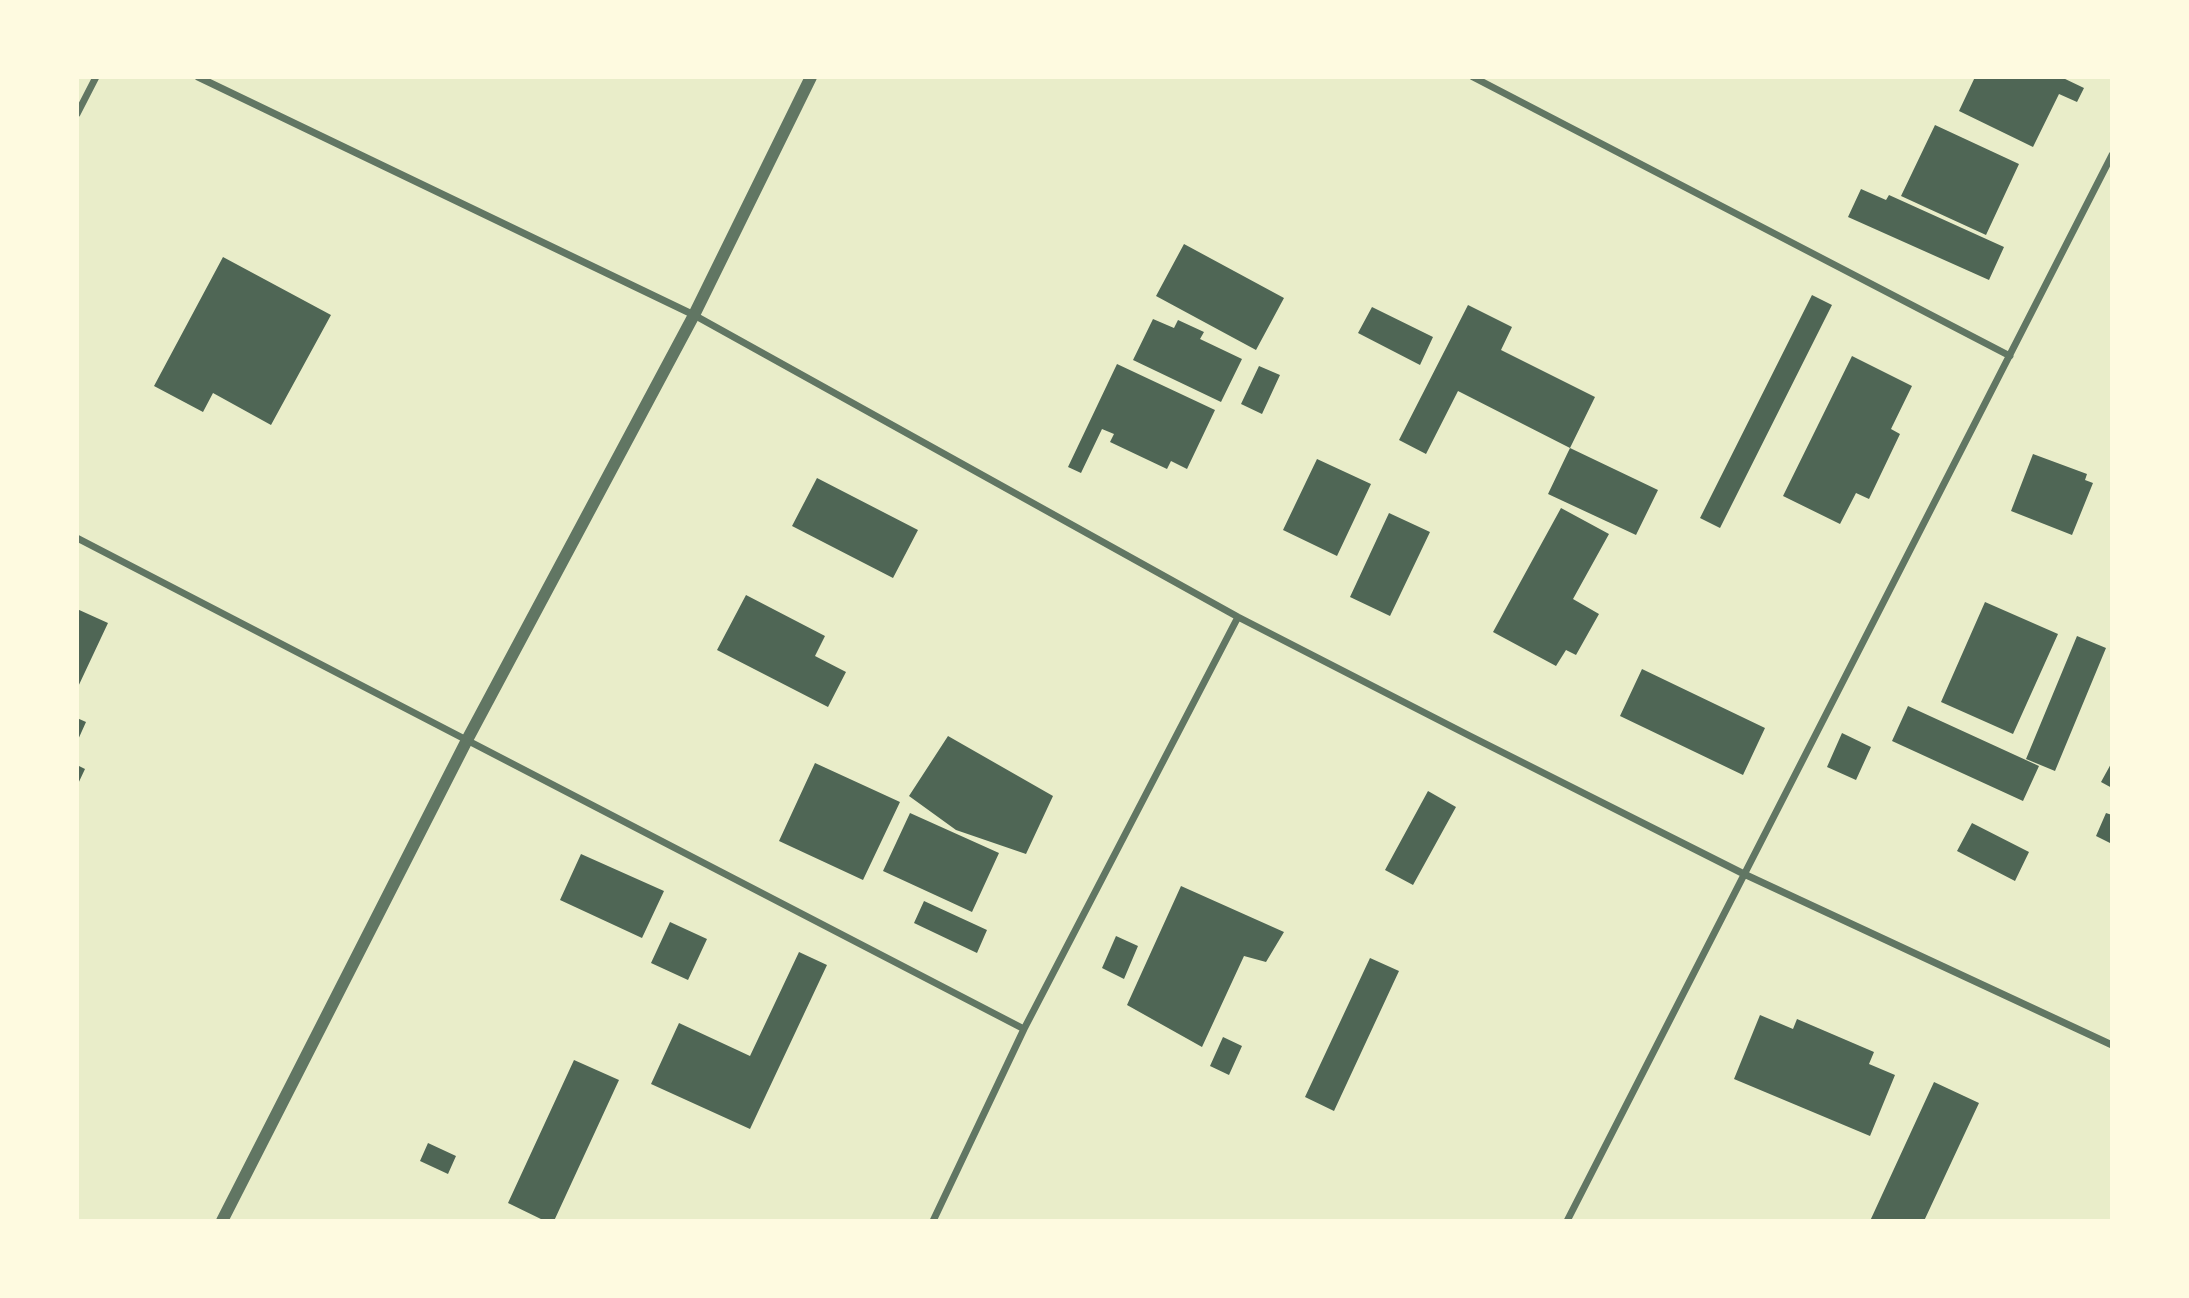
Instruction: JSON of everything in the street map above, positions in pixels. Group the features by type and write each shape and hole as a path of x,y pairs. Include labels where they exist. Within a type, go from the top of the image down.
{"street":[{"path":"77,114 96,77"},
{"path":"198,77 694,316 1238,617 1744,874 2112,1045"},
{"path":"222,1221 467,740 694,316 811,77"},
{"path":"1473,77 2010,356"},
{"path":"1567,1221 2112,155"},
{"path":"77,538 1024,1029"},
{"path":"933,1221 1024,1029 1238,617"}],"building":[{"path":"1975,77 2061,77 2084,88 2077,102 2059,94 2033,147 1959,111"},
{"path":"1935,125 2019,164 1986,235 1901,196"},
{"path":"1861,189 1886,200 1889,195 2004,247 1989,280 1848,217"},
{"path":"1184,244 1284,298 1256,350 1156,296"},
{"path":"223,257 331,315 271,425 213,393 203,412 154,386"},
{"path":"1812,295 1832,305 1720,528 1700,518"},
{"path":"1468,305 1512,327 1501,350 1595,397 1570,448 1458,391 1426,454 1399,440"},
{"path":"1372,307 1433,337 1420,365 1358,333"},
{"path":"1153,319 1174,328 1178,320 1204,332 1200,339 1242,359 1221,402 1133,360"},
{"path":"1852,356 1912,386 1891,429 1900,434 1869,499 1856,493 1840,524 1783,496"},
{"path":"1117,364 1215,410 1187,469 1171,461 1167,469 1110,442 1114,434 1102,429 1081,473 1068,467"},
{"path":"1259,366 1280,375 1262,414 1241,404"},
{"path":"1570,448 1658,490 1636,535 1548,494"},
{"path":"2033,454 2087,474 2085,480 2093,483 2072,535 2011,511"},
{"path":"1317,459 1371,484 1337,556 1283,530"},
{"path":"817,478 918,530 893,578 792,526"},
{"path":"1561,508 1609,534 1573,599 1599,614 1576,655 1566,650 1556,666 1493,632"},
{"path":"1389,513 1430,532 1390,616 1350,597"},
{"path":"746,595 825,636 815,656 846,672 828,707 717,650"},
{"path":"1985,602 2058,634 2013,734 1941,702"},
{"path":"77,609 108,623 77,689"},
{"path":"2077,636 2106,648 2055,771 2026,759"},
{"path":"1642,669 1765,728 1743,775 1620,716"},
{"path":"1908,706 2039,766 2023,801 1892,741"},
{"path":"77,718 86,722 77,742"},
{"path":"1842,733 1871,747 1856,780 1827,767"},
{"path":"948,736 1053,796 1026,854 956,830 909,796"},
{"path":"2112,762 2112,788 2101,782"},
{"path":"815,763 900,802 863,880 779,841"},
{"path":"77,765 85,769 77,786"},
{"path":"1428,791 1456,807 1413,885 1385,870"},
{"path":"910,813 999,853 972,912 883,871"},
{"path":"2106,813 2112,815 2112,844 2096,836"},
{"path":"1972,823 2029,852 2015,881 1957,851"},
{"path":"581,854 664,891 642,938 560,900"},
{"path":"1181,886 1284,932 1266,962 1244,956 1202,1047 1127,1005"},
{"path":"924,901 987,930 977,953 914,923"},
{"path":"670,922 707,939 688,980 651,963"},
{"path":"1116,936 1138,946 1124,979 1102,968"},
{"path":"799,952 827,965 750,1129 651,1084 679,1023 750,1056"},
{"path":"1370,958 1399,971 1334,1111 1305,1097"},
{"path":"1760,1015 1793,1029 1797,1019 1874,1052 1869,1064 1895,1075 1870,1136 1734,1079"},
{"path":"1223,1037 1242,1046 1229,1075 1210,1066"},
{"path":"574,1060 619,1080 554,1221 545,1221 508,1203"},
{"path":"1934,1082 1979,1103 1924,1221 1870,1221"},
{"path":"428,1143 456,1156 448,1174 420,1161"}]}
